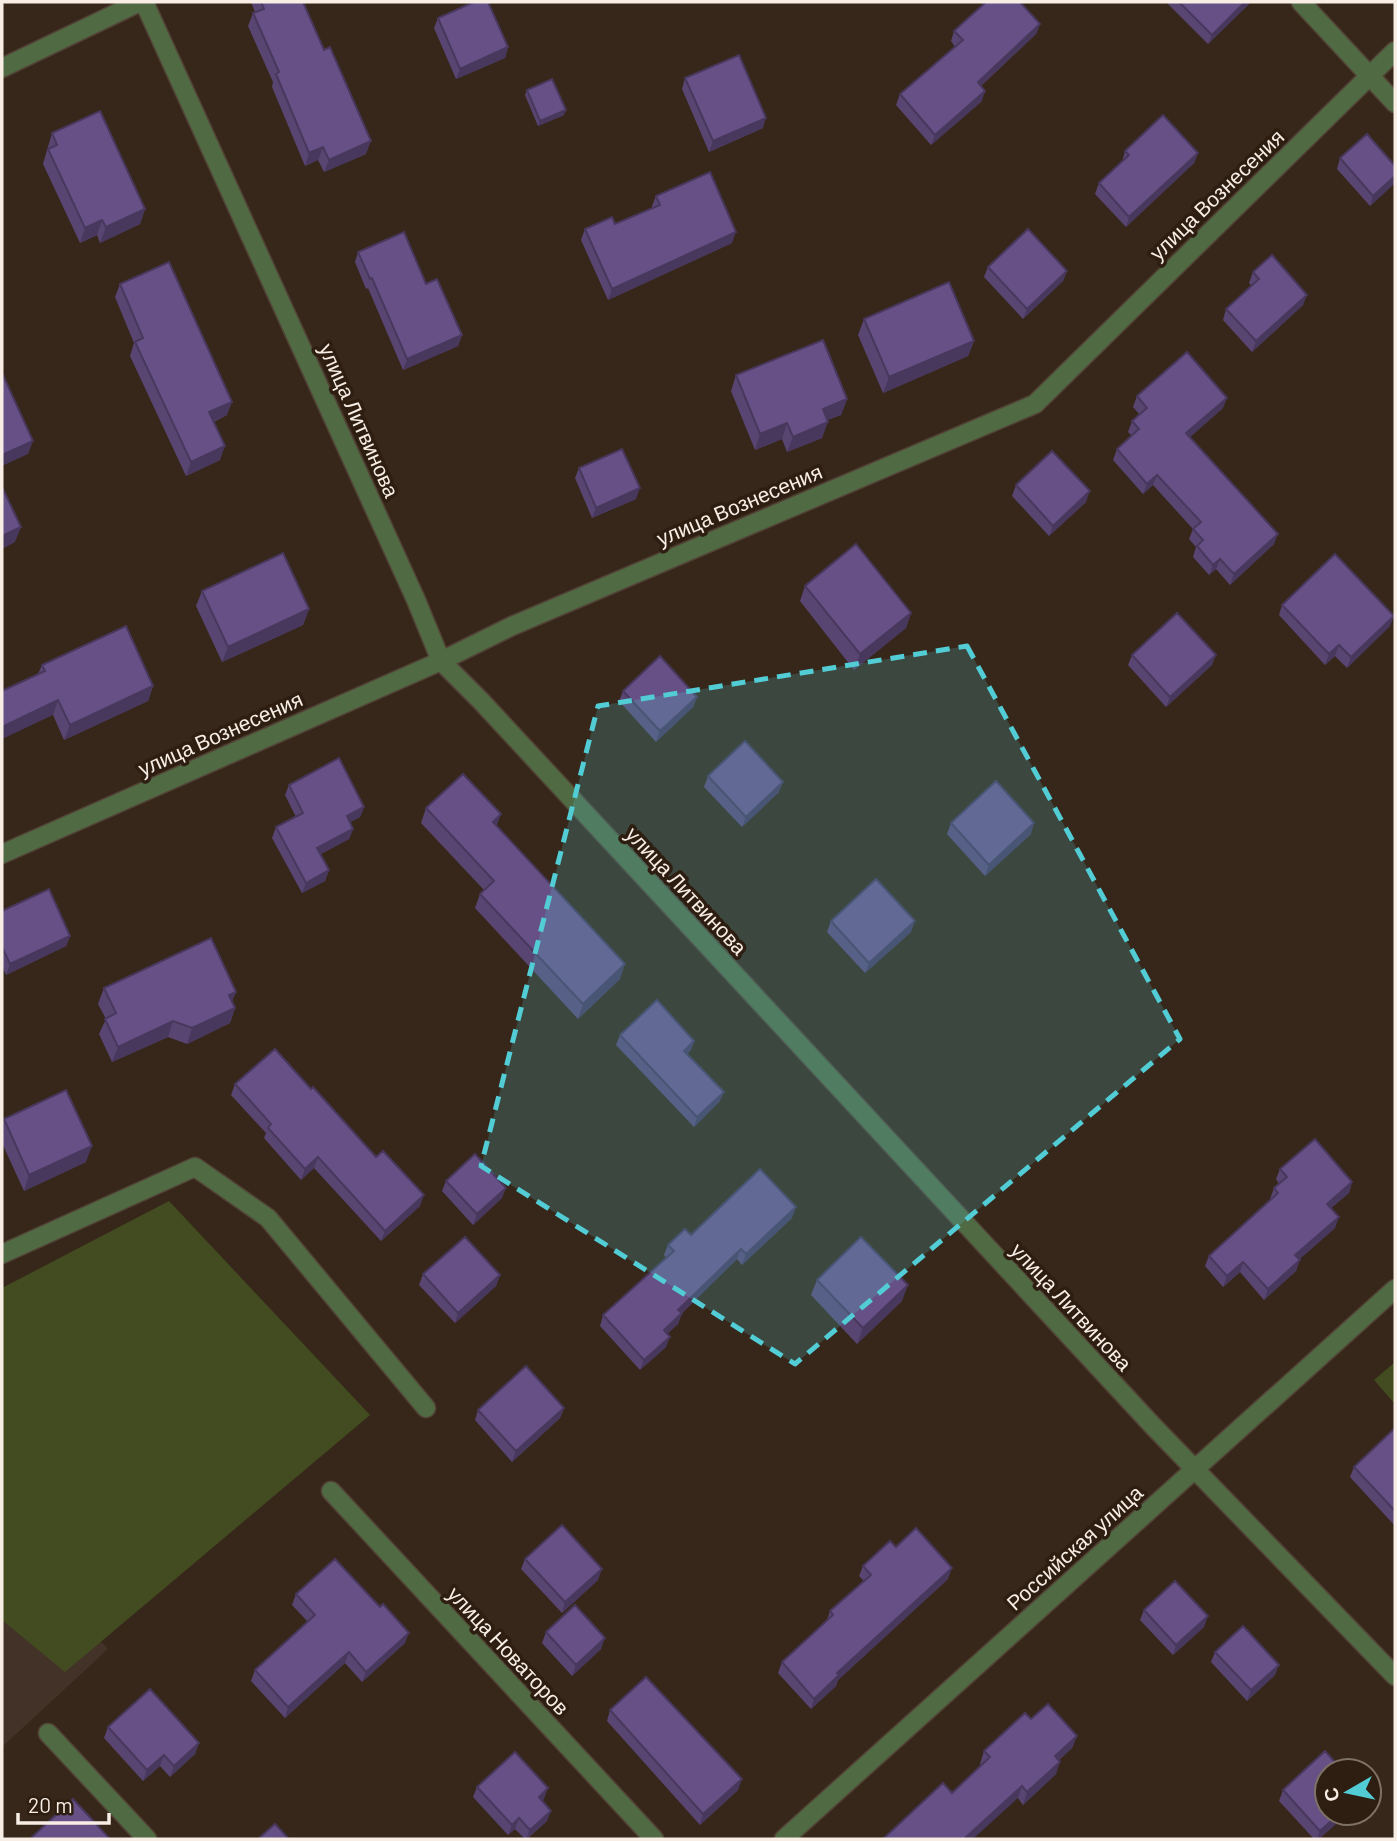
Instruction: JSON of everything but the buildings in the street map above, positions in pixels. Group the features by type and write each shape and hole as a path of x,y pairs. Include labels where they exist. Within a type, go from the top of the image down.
{"street":[{"path":"2,68 142,2"},
{"name":"улица Литвинова","path":"142,2 416,600 441,661 1195,1470 1395,1676"},
{"path":"1301,2 1395,103"},
{"name":"улица Вознесения","path":"2,854 441,661 512,626 1035,404 1395,51"},
{"path":"2,1254 195,1167 268,1219 426,1408"},
{"name":"Российская улица","path":"784,1839 1395,1289"},
{"name":"улица Новаторов","path":"331,1491 654,1839"},
{"path":"48,1733 147,1839"}],"highlighted area":[{"path":"967,646 1180,1039 795,1364 481,1166 598,706"}],"shaded area":[{"path":"2,1538 108,1649 2,1747"}],"green space":[{"path":"169,1201 370,1415 65,1672 2,1620 2,1288"},
{"path":"1395,1362 1395,1404 1374,1380"}]}
